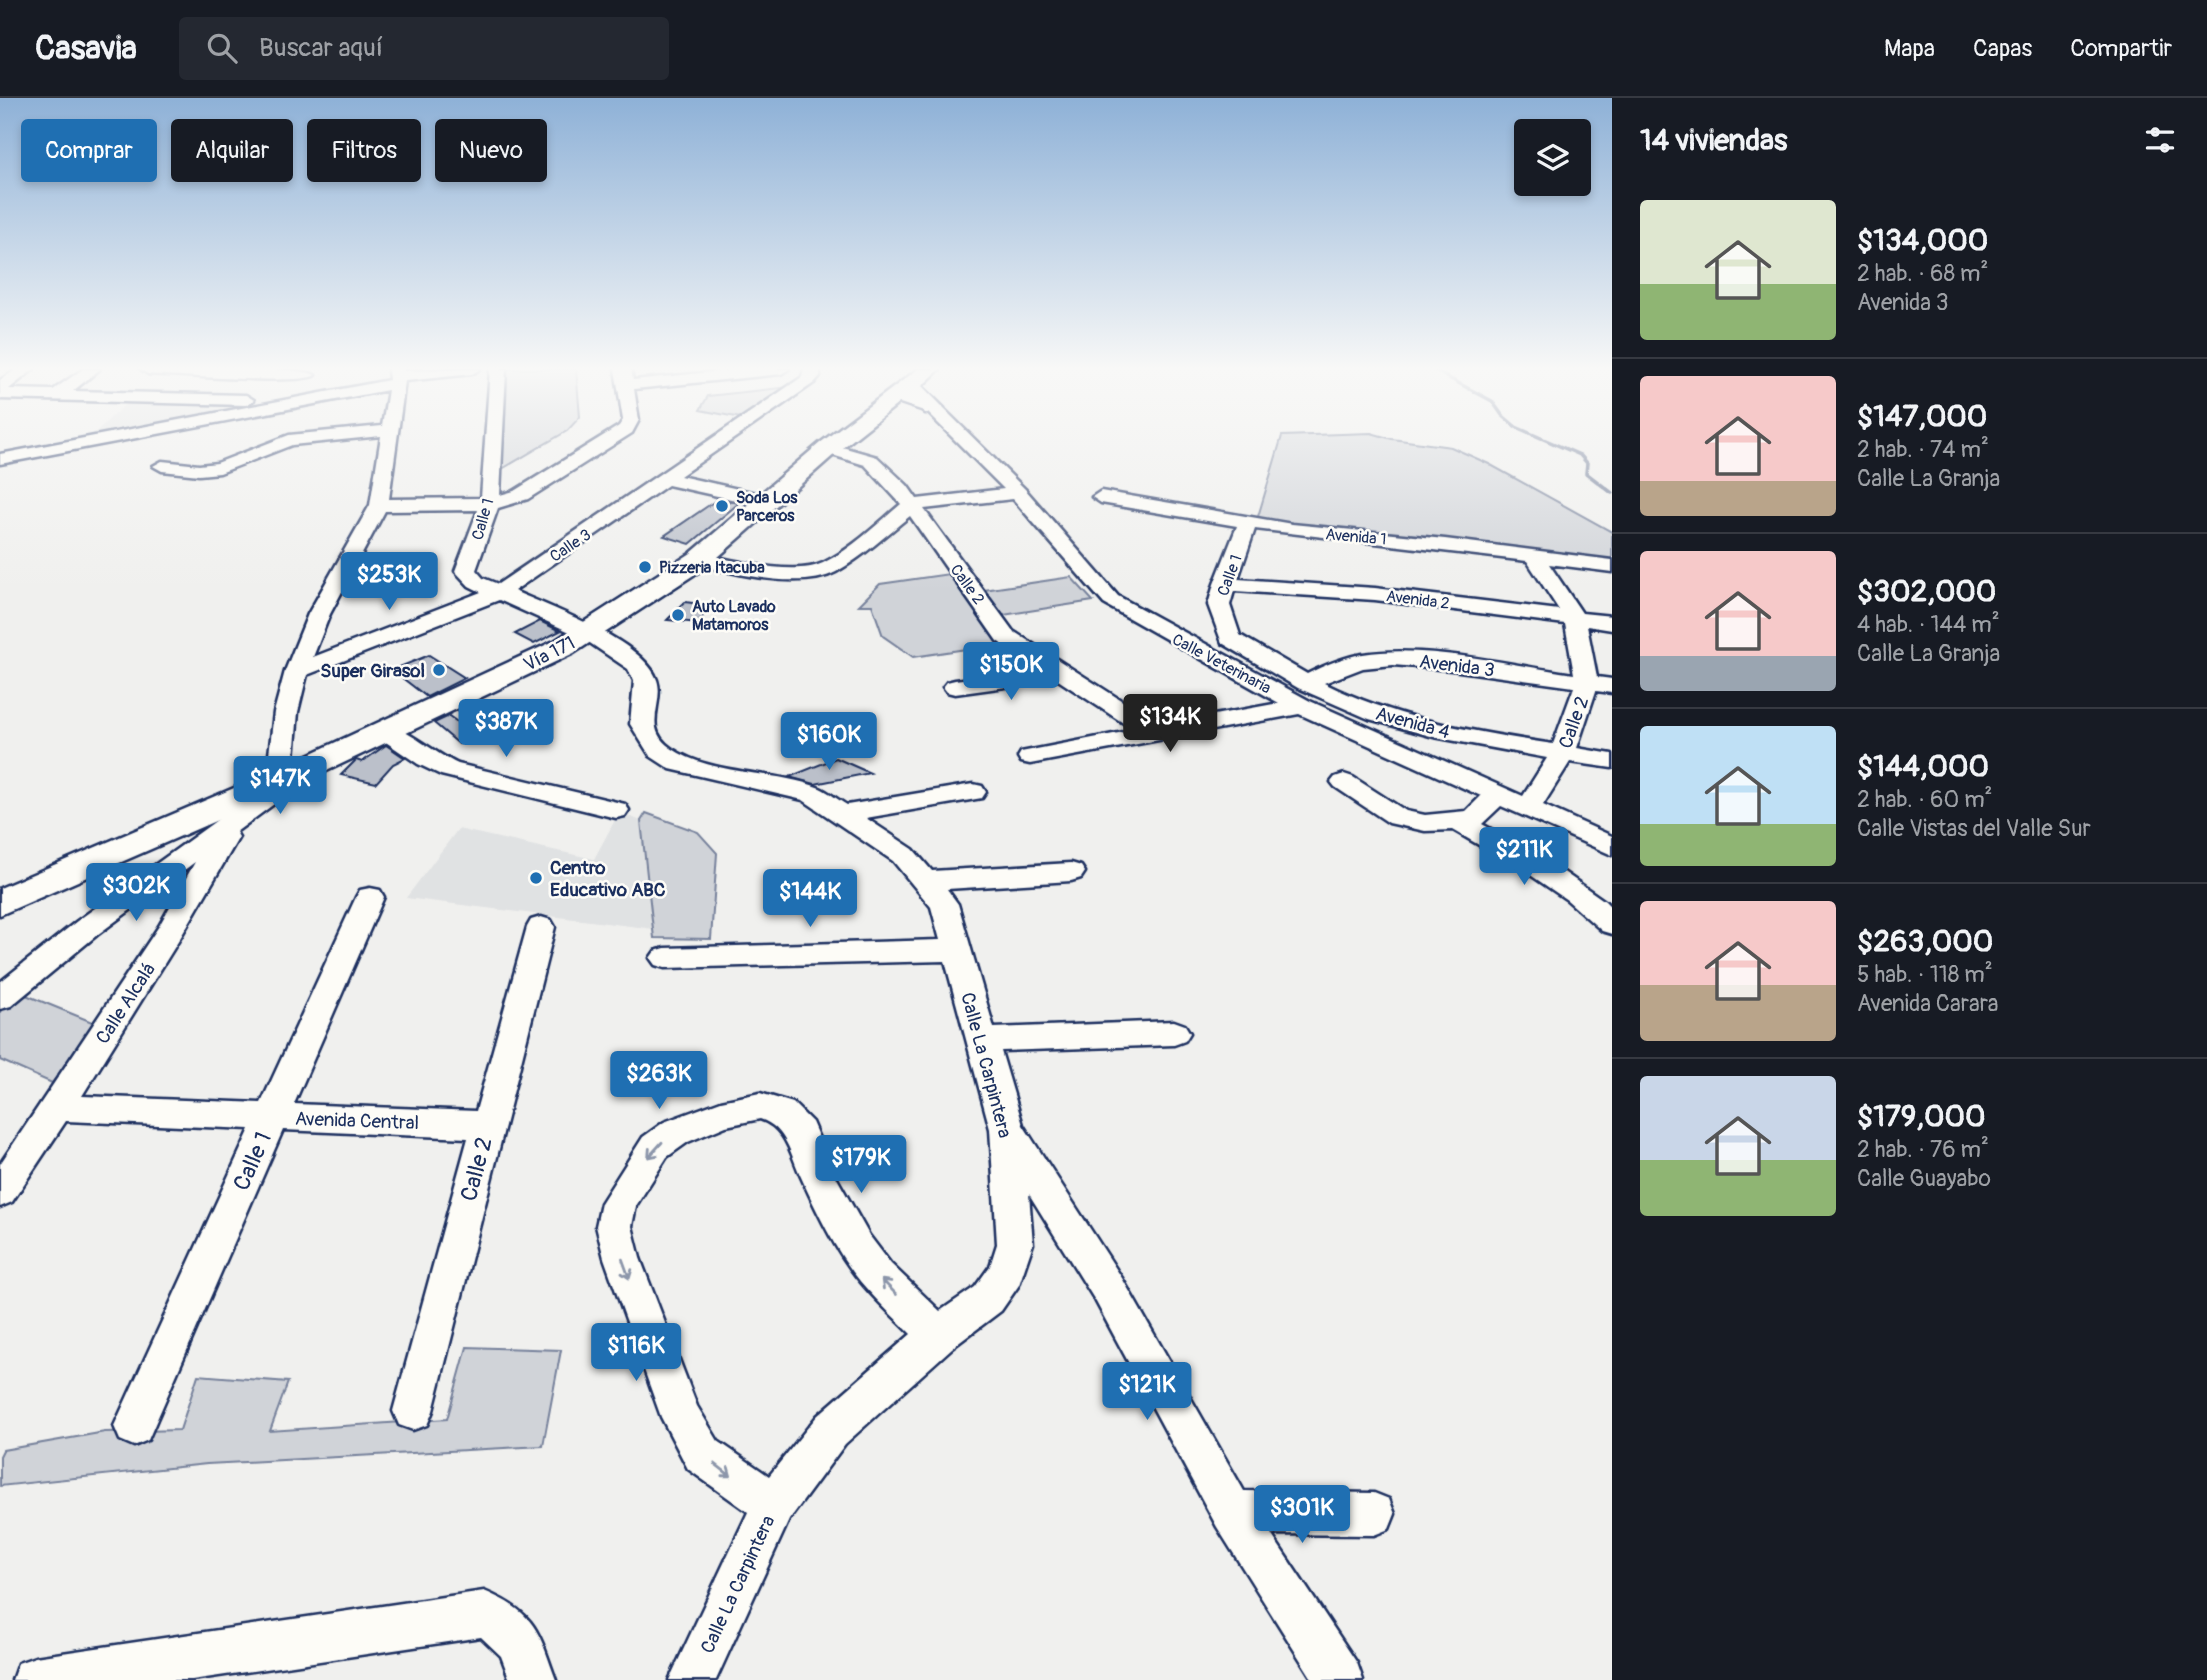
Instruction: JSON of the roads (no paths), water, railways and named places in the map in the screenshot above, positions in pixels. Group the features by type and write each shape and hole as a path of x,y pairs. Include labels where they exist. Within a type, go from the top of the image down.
{"main road":[{"name":"Vía 171","path":"0,902 279,781 564,647 700,559 835,443"}],"street":[{"path":"1,453 45,443"},
{"path":"162,466 199,470 220,468 282,443"},
{"path":"0,998 87,928 246,813 265,798 279,781 286,712 296,671 319,614 379,505 388,443"},
{"name":"Calle 1","path":"494,443 490,503 466,571 476,582 498,593 589,632"},
{"path":"379,505 490,503 521,495 604,443"},
{"name":"Calle 3","path":"296,671 498,593 719,443"},
{"name":"Calle Veterinaria","path":"967,443 1018,494 1111,600 1204,654 1304,694 1497,795 1612,846"},
{"name":"Calle 2","path":"828,448 871,461 900,489 1005,636 1157,734"},
{"path":"668,479 767,501"},
{"path":"700,559 762,573 803,573 827,569 856,550 912,505 1018,494"},
{"name":"Avenida 1","path":"1101,496 1247,524 1612,566"},
{"name":"Calle 1","path":"1230,638 1219,605 1224,584 1247,524"},
{"name":"Calle 2","path":"1528,809 1563,752 1587,682 1575,618 1534,556"},
{"name":"Avenida 2","path":"1224,584 1375,594 1612,623"},
{"name":"Calle La Carpintera","path":"589,632 637,665 646,681 642,724 659,751 679,764 812,794 903,855 925,881 944,904 1007,1129 1016,1244 1006,1273 988,1298 938,1335 831,1430 774,1505 692,1680"},
{"path":"1204,654 1230,638"},
{"name":"Avenida 4","path":"1230,638 1304,694 1445,731 1612,761"},
{"name":"Avenida 3","path":"1030,757 1157,734 1304,694 1337,668 1362,661 1393,658 1452,663 1612,687"},
{"path":"955,687 1060,673"},
{"path":"386,731 427,759 450,770 616,810"},
{"path":"1344,782 1398,817 1425,823 1458,822 1475,817 1497,795"},
{"path":"844,814 973,792"},
{"name":"Calle Alcalá","path":"0,1192 58,1108 194,889 207,861 246,813"},
{"path":"1458,822 1525,858 1594,907 1612,924"},
{"path":"925,881 1071,872"},
{"path":"156,878 179,876 194,889"},
{"name":"Calle 1","path":"134,1426 370,897"},
{"name":"Calle 2","path":"413,1411 541,928"},
{"path":"665,958 956,950"},
{"path":"982,1040 1174,1033"},
{"path":"774,1505 704,1455 681,1417 622,1258 614,1226 619,1203 655,1147 677,1132 721,1114 760,1106 780,1112 800,1132 819,1178 856,1246 878,1276 938,1335"},
{"name":"Avenida Central","path":"58,1108 488,1125"},
{"path":"1007,1129 1109,1290 1232,1512 1340,1680"},
{"path":"1232,1512 1374,1514"},
{"path":"35,1680 484,1614 508,1625 519,1640 533,1680"}],"waterway":[{"path":"1552,443 1580,455 1587,463 1586,473 1612,493"}],"place":[{"name":"Soda Los Parceros","path":"722,506"},
{"name":"Pizzeria Itacuba","path":"645,567"},
{"name":"Auto Lavado Matamoros","path":"678,615"},
{"name":"Super Girasol","path":"439,670"},
{"name":"Centro Educativo ABC","path":"536,878"}]}
